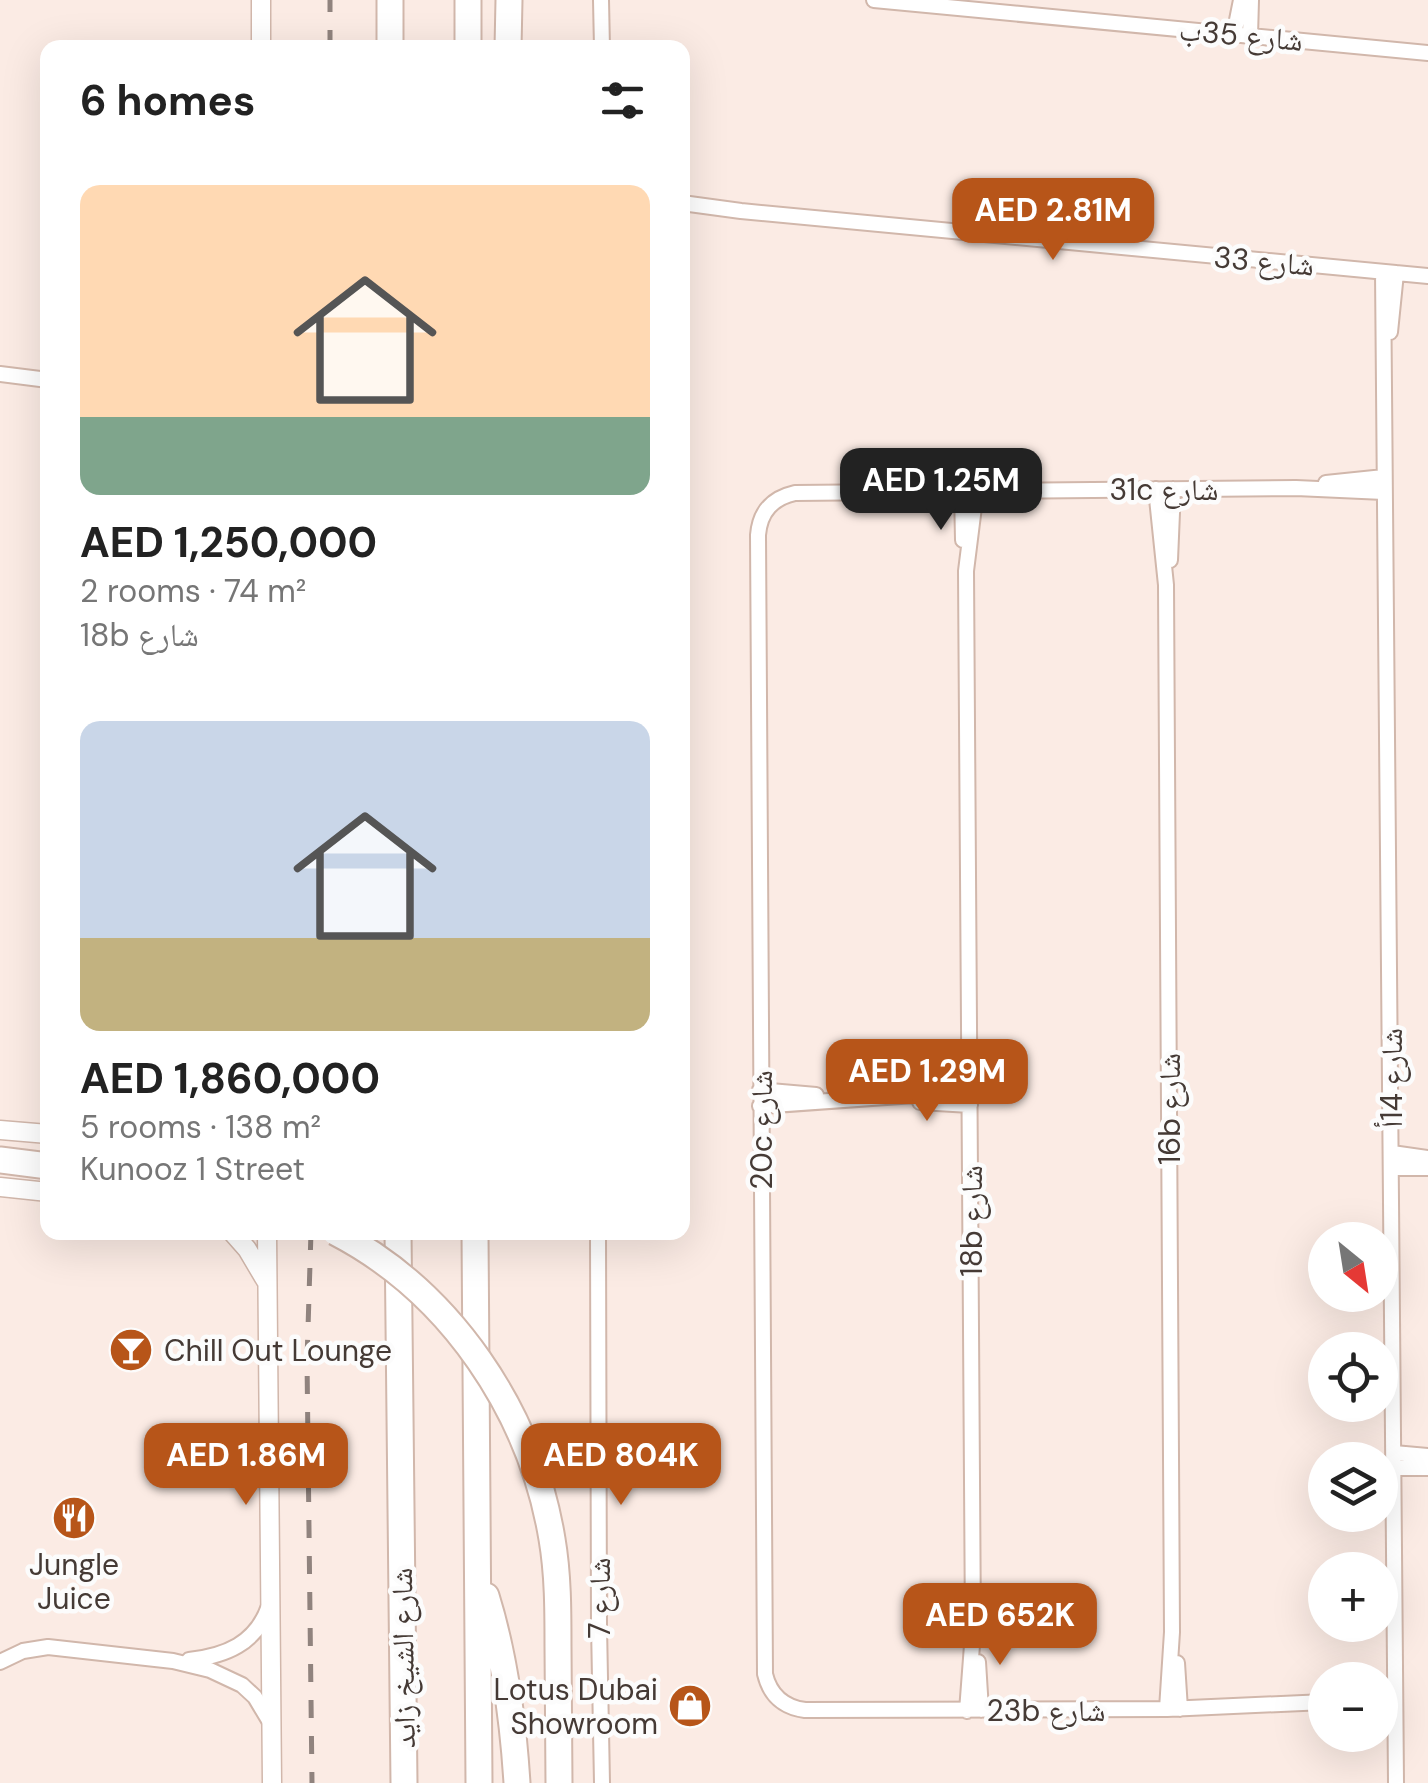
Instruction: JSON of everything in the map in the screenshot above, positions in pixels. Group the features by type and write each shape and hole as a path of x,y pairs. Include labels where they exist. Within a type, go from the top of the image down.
{"highway":[{"path":"390,0 390,40"},
{"path":"468,0 468,40"},
{"path":"508,40 509,0"},
{"path":"0,1160 40,1165"},
{"path":"347,1240 395,1272 463,1339 499,1391 527,1448 546,1509 556,1572 559,1783"},
{"name":"شارع الشيخ زايد","path":"398,1240 404,1783"},
{"path":"475,1240 479,1783"},
{"path":"478,1569 504,1666 517,1783"},
{"path":"386,1783 404,1754"}],"street":[{"path":"261,0 261,40"},
{"path":"600,0 602,40"},
{"name":"شارع 35ب","path":"874,0 1428,53"},
{"path":"1241,0 1242,36"},
{"path":"1242,36 1251,0"},
{"name":"شارع 33","path":"690,205 1428,276"},
{"name":"شارع 14أ","path":"1390,272 1390,344 1384,372 1384,485 1394,1442"},
{"path":"0,374 40,379"},
{"name":"31c شارع","path":"758,535 768,506 795,493 1384,485"},
{"name":"16b شارع","path":"1156,489 1166,586 1174,1709"},
{"name":"16b شارع","path":"1166,586 1173,489"},
{"name":"18b شارع","path":"969,491 963,546 974,1710"},
{"name":"20c شارع","path":"758,535 765,1674 776,1698 796,1709"},
{"path":"760,1098 970,1098"},
{"path":"0,1130 40,1133"},
{"path":"1392,1161 1428,1158"},
{"path":"1392,1161 1428,1168"},
{"path":"0,1187 40,1191"},
{"path":"239,1240 267,1284"},
{"path":"267,1240 272,1783"},
{"name":"شارع 7","path":"598,1240 602,1783"},
{"path":"1398,1460 1428,1456"},
{"path":"1398,1461 1428,1468"},
{"name":"شارع 14أ","path":"1389,1662 1392,1532"},
{"path":"173,1661 210,1658 243,1644 264,1619 271,1595"},
{"path":"0,1662 23,1651 48,1648 173,1661 210,1670 242,1685 265,1712 272,1728"},
{"name":"23b شارع","path":"796,1709 1174,1709 1308,1703"},
{"name":"23b شارع","path":"1295,1704 1308,1707"},
{"name":"شارع 14أ","path":"1392,1752 1396,1783"}],"railway":[{"path":"330,0 330,40"},
{"path":"311,1240 307,1360 312,1783"}],"place":[{"name":"Chill Out Lounge","path":"131,1350"},
{"name":"Jungle Juice","path":"74,1518"},
{"name":"Lotus Dubai Showroom","path":"690,1706"}]}
